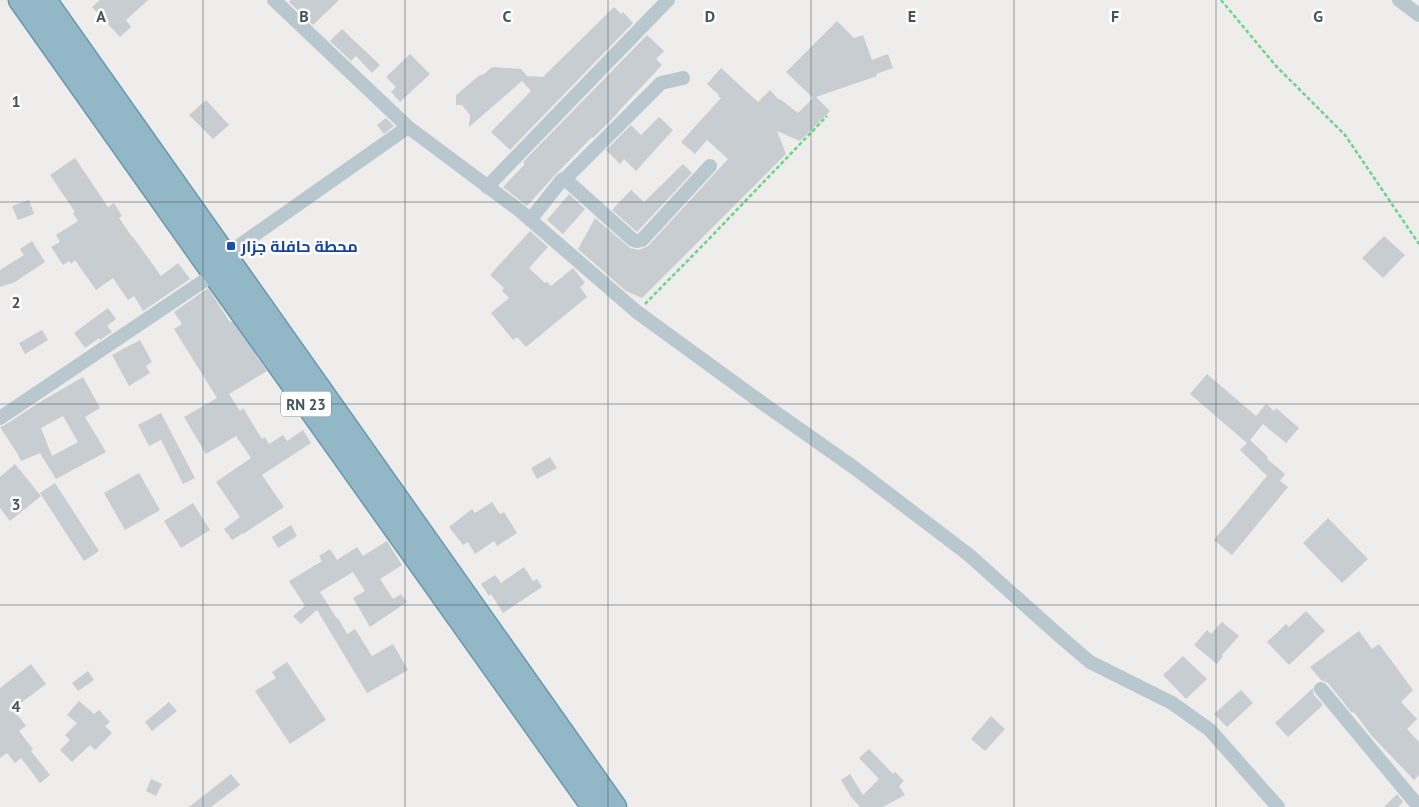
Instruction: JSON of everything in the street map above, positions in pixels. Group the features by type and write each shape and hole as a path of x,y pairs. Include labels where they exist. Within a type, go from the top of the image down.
{"highway":[{"name":"RN 23","path":"20,0 593,807"},
{"name":"RN 23","path":"45,0 616,807"}],"street":[{"path":"274,0 408,126 530,220 637,312 856,469 969,555 1090,662 1172,703 1210,730 1278,807"},
{"path":"487,187 668,0"},
{"path":"1399,0 1419,15"},
{"path":"530,220 561,181 565,180 662,83 683,78"},
{"path":"226,255 408,126"},
{"path":"565,180 637,242 642,240 710,166"},
{"path":"0,418 214,274"},
{"path":"1320,689 1419,807"}],"path":[{"path":"1221,0 1276,66 1345,135 1419,244"},
{"path":"637,312 827,116"}],"building":[{"path":"100,0 148,0 126,20 131,27 120,37 92,7"},
{"path":"291,0 339,0 313,25 289,2"},
{"path":"614,7 621,14 623,12 633,23 510,150 491,132 531,91 522,81 469,127 470,115 462,105 456,105 456,95 480,75 483,75 492,67 521,69 527,76 543,77"},
{"path":"837,21 854,38 863,35 872,60 888,54 893,68 876,74 877,76 816,97 830,111 800,141 777,131 786,154 642,298 626,291 578,249 595,218 630,248 639,250 648,246 728,159 707,140 695,154 681,142 721,98 707,84 721,68 758,102 770,90 779,100 798,113 813,98 786,72"},
{"path":"342,29 380,65 372,73 356,56 351,61 330,41"},
{"path":"647,35 664,51 656,59 662,65 618,113 592,137 527,206 503,187 525,164 523,162"},
{"path":"410,54 430,74 400,102 391,92 396,87 386,77"},
{"path":"206,100 229,125 213,139 189,115"},
{"path":"659,117 673,130 636,171 624,159 620,164 606,150 631,125 641,135"},
{"path":"386,118 394,126 384,134 377,125"},
{"path":"75,158 108,207 114,203 122,216 119,218 161,276 178,263 190,279 143,311 134,296 128,300 113,278 96,290 75,260 71,264 69,261 63,265 51,247 60,242 56,235 78,221 73,213 75,212 50,175"},
{"path":"683,164 692,173 637,232 612,210 631,190 644,202"},
{"path":"569,194 585,209 563,234 547,220"},
{"path":"29,200 34,214 18,220 12,206"},
{"path":"530,231 548,247 529,268 551,286 573,268 585,283 580,287 587,297 526,347 517,337 513,340 491,313 509,298 502,291 504,288 490,275"},
{"path":"1384,236 1405,255 1383,278 1362,258"},
{"path":"32,241 45,262 15,282 0,287 0,270 24,255 20,249"},
{"path":"208,288 230,322 232,321 267,371 229,394 240,411 243,408 262,439 265,437 269,444 283,435 287,441 303,430 311,443 262,475 284,507 232,540 224,529 240,517 216,482 251,458 236,436 206,454 184,417 217,398 174,329 182,324 174,312"},
{"path":"108,308 116,319 107,326 112,332 85,348 74,333"},
{"path":"42,330 48,340 25,354 19,343"},
{"path":"140,340 152,362 146,366 150,373 129,386 112,355"},
{"path":"1207,374 1256,416 1266,404 1274,411 1276,408 1299,428 1286,443 1263,424 1250,440 1268,457 1267,459 1285,474 1280,481 1288,487 1232,555 1214,540 1267,476 1240,450 1247,443 1190,394"},
{"path":"83,377 100,408 85,417 106,452 56,479 40,453 21,461 0,427","holes":["63,416 78,442 52,456 41,428"]},
{"path":"161,413 195,478 183,484 161,440 149,446 138,425"},
{"path":"550,457 557,468 537,479 531,468"},
{"path":"15,464 41,496 10,521 0,508 0,477"},
{"path":"139,473 160,510 125,530 104,493"},
{"path":"55,483 99,551 84,561 40,493"},
{"path":"492,502 500,514 504,512 517,533 497,546 494,541 475,554 468,542 463,545 449,527 472,509 475,513"},
{"path":"193,503 210,530 181,548 164,521"},
{"path":"1328,518 1368,559 1342,583 1303,543"},
{"path":"291,525 297,536 278,548 272,537"},
{"path":"387,541 402,565 380,579 393,599 401,594 407,602 370,627 353,598 365,591 353,572 320,592 347,634 355,629 372,656 393,644 408,670 367,693 317,610 301,624 293,616 305,606 289,581 322,561 319,556 330,549 337,560 357,547 363,556"},
{"path":"524,567 533,581 537,579 542,587 503,613 491,594 489,596 481,584 495,575 501,583"},
{"path":"1306,611 1325,631 1289,665 1267,642 1286,624 1289,627"},
{"path":"1222,622 1239,636 1222,655 1217,664 1194,645 1207,630 1211,634"},
{"path":"1359,631 1372,649 1379,644 1413,690 1401,702 1417,719 1407,729 1419,742 1419,775 1414,780 1371,735 1354,712 1352,713 1328,683 1321,680 1310,667"},
{"path":"1183,656 1207,679 1186,699 1163,675"},
{"path":"287,662 326,720 290,744 255,691 276,678 272,672"},
{"path":"31,664 46,684 13,709 26,726 19,731 33,749 31,751 50,775 40,783 21,758 15,763 7,753 0,758 0,688"},
{"path":"88,671 94,680 78,691 72,683"},
{"path":"1313,688 1314,695 1323,705 1288,737 1275,723"},
{"path":"1241,690 1253,703 1227,727 1214,714"},
{"path":"79,701 94,714 99,710 110,722 105,726 112,733 95,750 90,745 72,762 60,750 70,740 65,735 77,723 67,715"},
{"path":"169,702 177,711 152,731 145,722"},
{"path":"991,716 1005,729 985,751 971,739"},
{"path":"869,749 893,774 895,772 904,781 899,786 905,795 883,807 860,807 851,797 841,780 850,774 863,795 879,779 859,758"},
{"path":"231,774 240,785 211,807 189,807"},
{"path":"151,779 162,784 156,796 146,791"},
{"path":"1397,794 1403,802 1398,807 1384,807"}],"place":[{"name":"محطة حافلة جزار","path":"231,246"}]}
